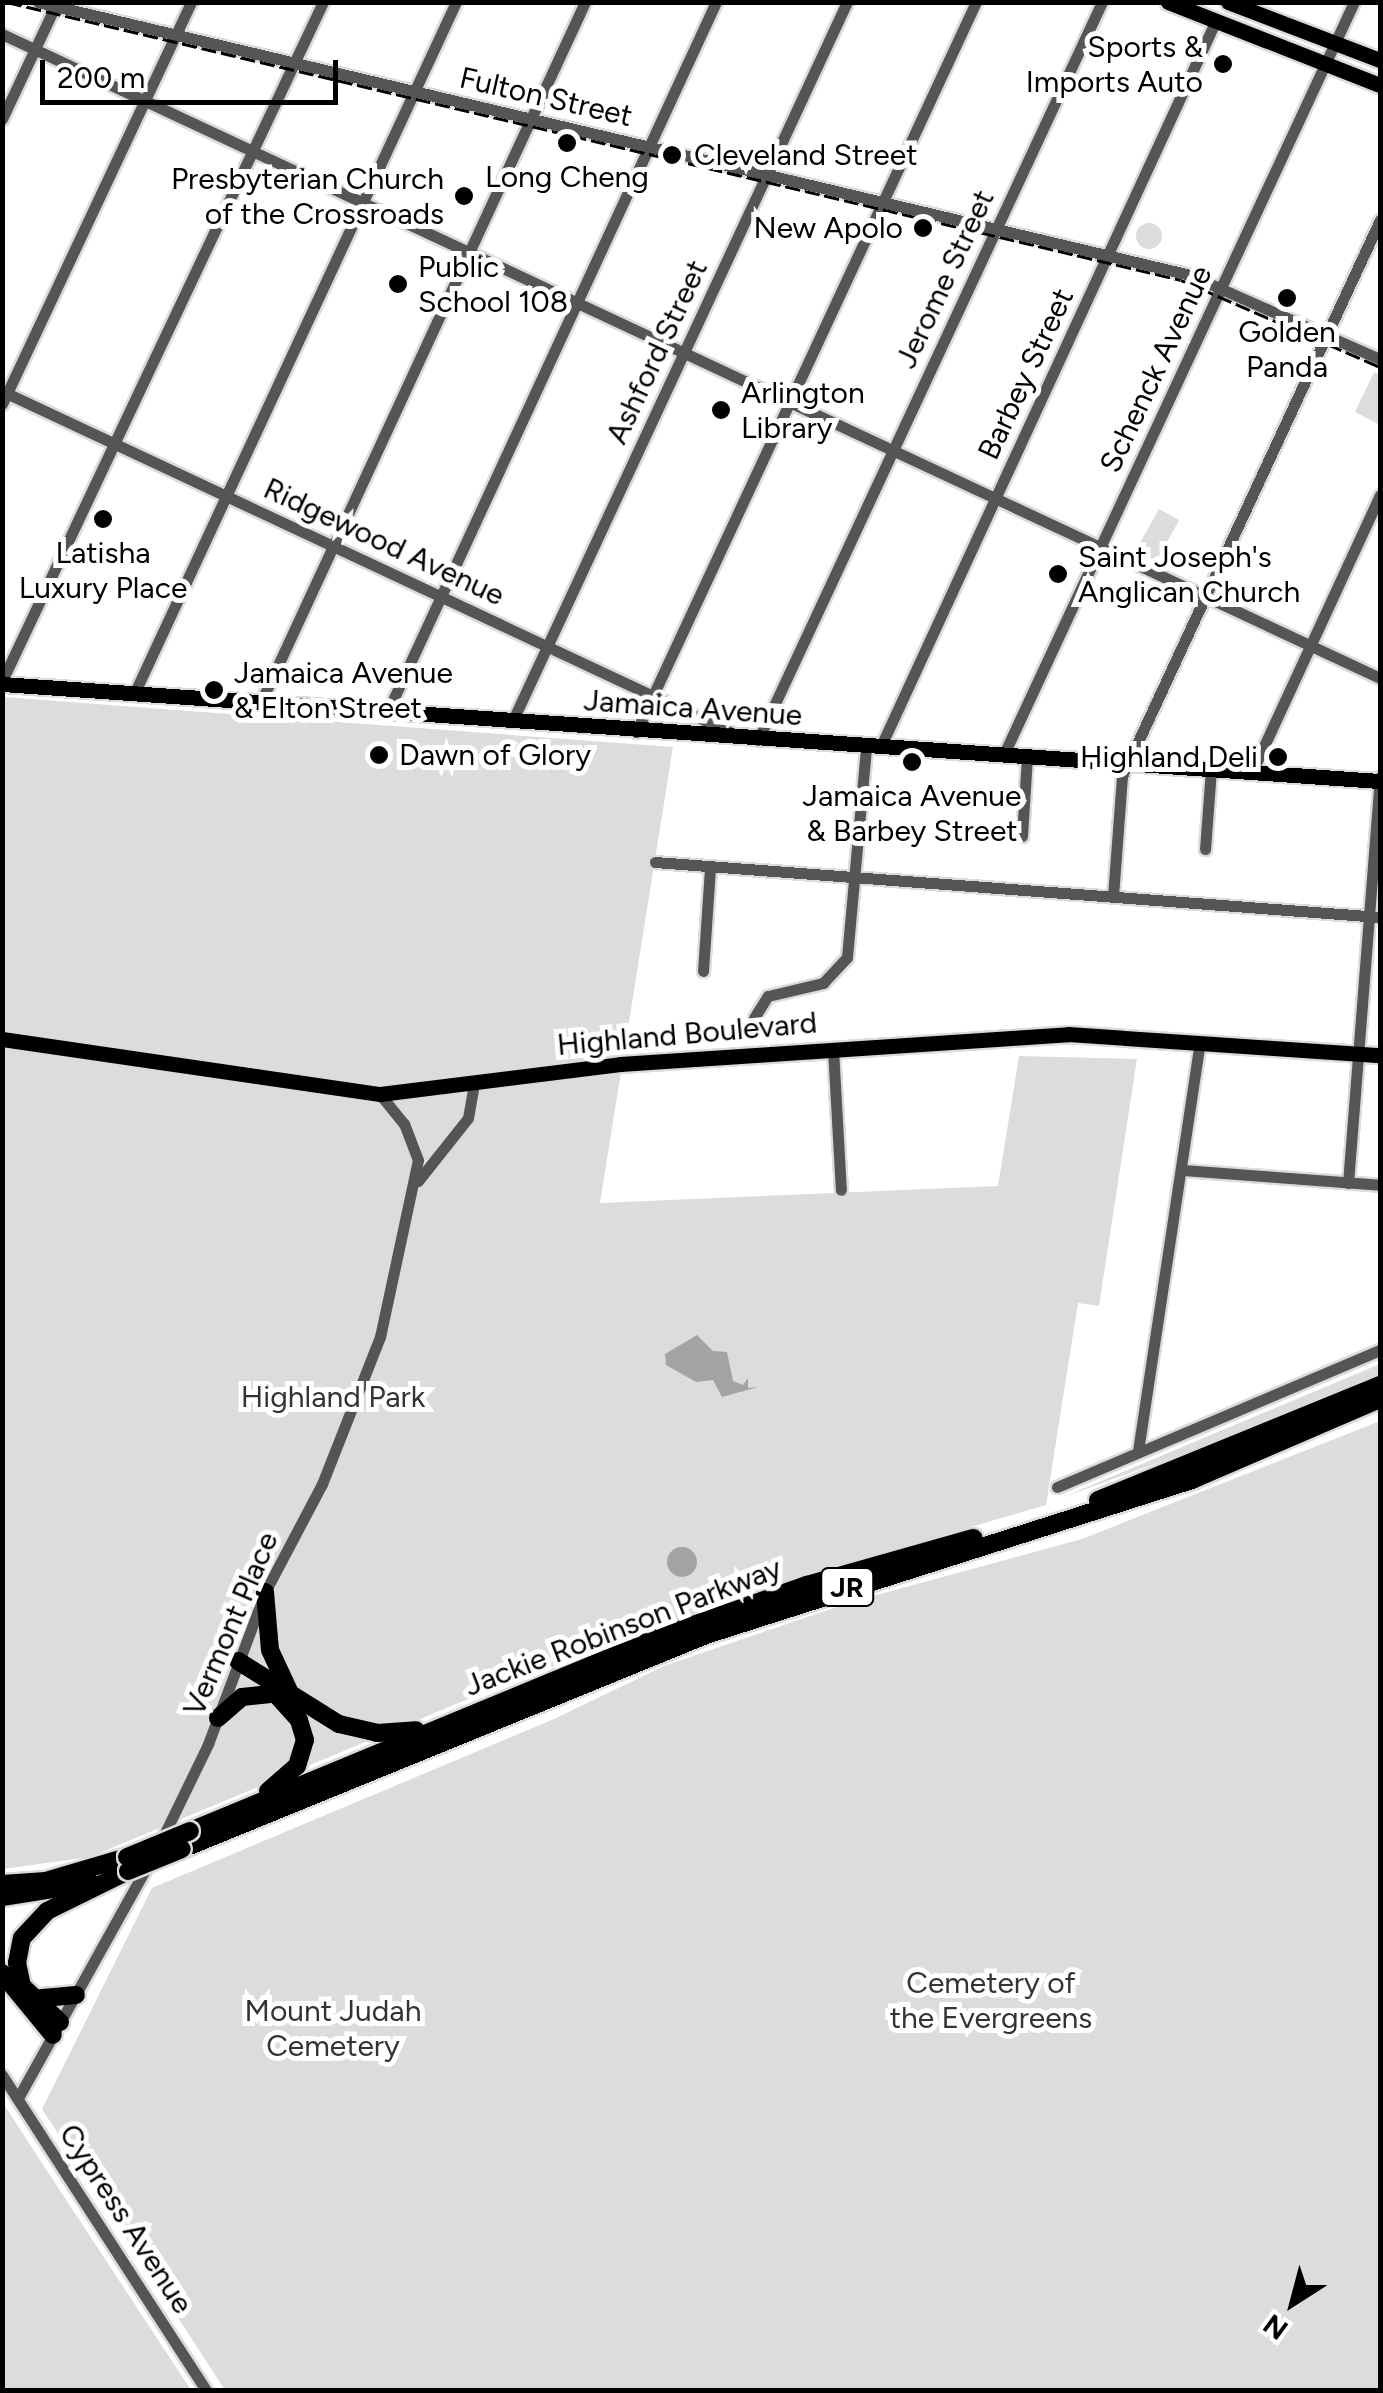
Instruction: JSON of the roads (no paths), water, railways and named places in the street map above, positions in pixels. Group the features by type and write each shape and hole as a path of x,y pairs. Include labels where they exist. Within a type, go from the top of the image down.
{"highway":[{"name":"Jackie Robinson Parkway","path":"186,1840 227,1816 807,1584 1077,1508 1380,1386"},
{"name":"Jackie Robinson Parkway","path":"2,1896 63,1890 706,1635 1175,1486 1380,1399"},
{"path":"265,1592 270,1650 292,1696"},
{"path":"237,1665 329,1720 367,1732 451,1724"},
{"path":"227,1816 283,1781 300,1760 300,1720 237,1665"},
{"path":"218,1718 242,1697 272,1694"},
{"path":"56,2028 31,1999 17,1971 26,1931 47,1912 128,1864"},
{"name":"Jackie Robinson Parkway","path":"2,1884 64,1878 128,1864"},
{"path":"2,1973 56,2028"},
{"path":"31,1999 76,1995"}],"main road":[{"path":"1168,2 1380,85"},
{"path":"1228,2 1380,60"},
{"name":"Jamaica Avenue","path":"2,682 636,732 1380,780"},
{"name":"Highland Boulevard","path":"2,1039 380,1094 620,1064 1068,1034 1380,1055"}],"street":[{"name":"Fulton Street","path":"38,2 1222,286 1380,359"},
{"path":"4,396 192,2"},
{"path":"2,682 323,2"},
{"path":"134,694 456,2"},
{"path":"260,704 585,2"},
{"path":"387,713 716,2"},
{"name":"Ashford Street","path":"512,722 847,2"},
{"path":"636,732 976,2"},
{"name":"Jerome Street","path":"751,740 893,450 1102,2"},
{"name":"Schenck Avenue","path":"1003,756 1354,2"},
{"path":"2,119 56,4"},
{"name":"Barbey Street","path":"754,1018 774,992 808,989 842,966 852,939 873,748 995,498 1216,20"},
{"path":"2,34 1380,678"},
{"path":"1113,896 1127,764 1380,220"},
{"name":"Ridgewood Avenue","path":"4,396 751,740"},
{"path":"1252,772 1380,495"},
{"path":"1022,836 1027,757"},
{"path":"1206,849 1211,769"},
{"path":"1348,1183 1357,1053 1374,916 1380,780"},
{"path":"656,862 1374,916"},
{"path":"703,971 710,867"},
{"path":"1138,1451 1200,1043"},
{"path":"833,1049 841,1190"},
{"path":"418,1180 468,1118 474,1084"},
{"name":"Vermont Place","path":"18,2098 170,1824 218,1718 265,1592 349,1422 380,1337 418,1180 416,1145 380,1094"},
{"path":"1182,1170 1380,1185"},
{"path":"1057,1487 1380,1350"},
{"name":"Cypress Avenue","path":"2,2075 206,2390"}],"railway":[{"path":"7,2 1181,280 1380,367"}],"place":[{"name":"Sports & Imports Auto","path":"1223,64"},
{"name":"Long Cheng","path":"567,143"},
{"name":"Cleveland Street","path":"672,155"},
{"name":"Presbyterian Church of the Crossroads","path":"464,196"},
{"name":"New Apolo","path":"923,228"},
{"name":"Public School 108","path":"398,284"},
{"name":"Golden Panda","path":"1287,298"},
{"name":"Arlington Library","path":"721,410"},
{"name":"Latisha Luxury Place","path":"103,519"},
{"name":"Saint Joseph's Anglican Church","path":"1058,574"},
{"name":"Jamaica Avenue & Elton Street","path":"214,690"},
{"name":"Dawn of Glory","path":"379,755"},
{"name":"Highland Deli","path":"1278,757"},
{"name":"Jamaica Avenue & Barbey Street","path":"912,762"}],"park label":[{"name":"Highland Park","path":"333,1397"},
{"name":"Cemetery of the Evergreens","path":"991,2000"},
{"name":"Mount Judah Cemetery","path":"333,2028"}]}
